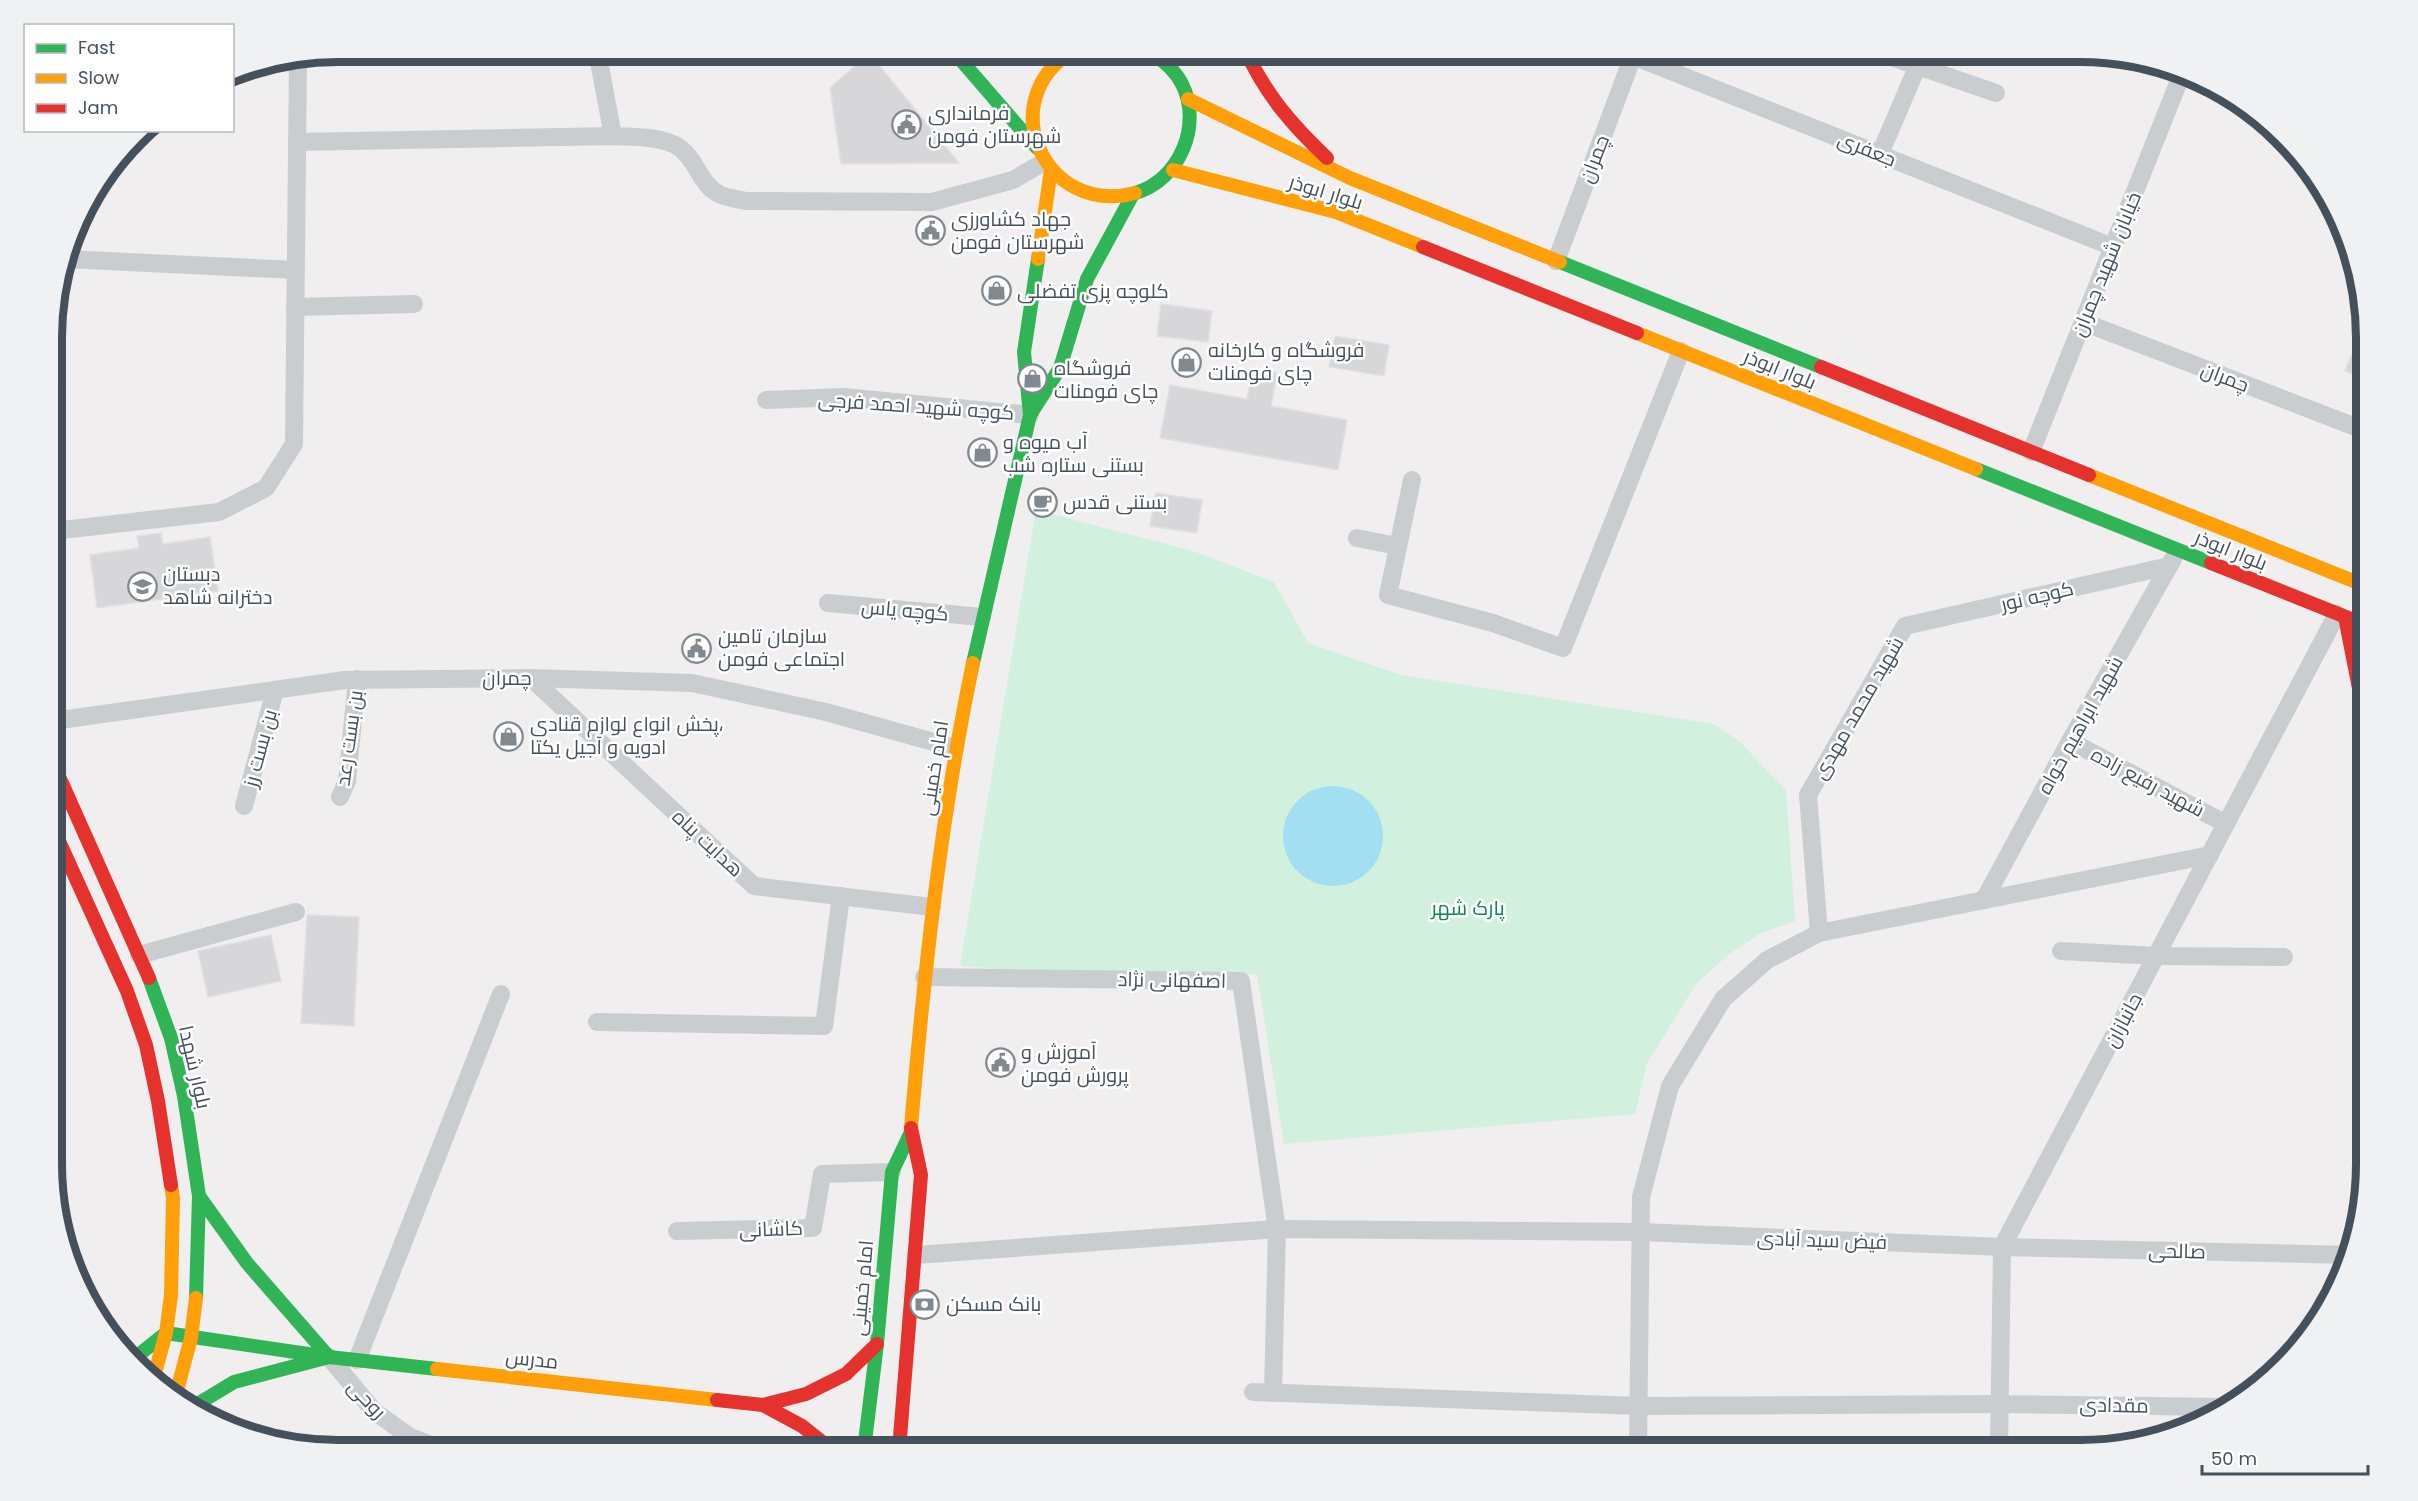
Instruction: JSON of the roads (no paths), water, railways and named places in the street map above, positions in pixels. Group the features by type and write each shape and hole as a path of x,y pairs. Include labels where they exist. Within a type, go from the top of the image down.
{"street":[{"path":"599,62 613,135"},
{"path":"962,62 1061,181 1082,193 1107,199 1132,196 1154,186 1173,170 1185,148 1191,124 1188,99 1179,77 1166,62"},
{"path":"1045,160 1034,139 1032,115 1038,90 1050,69 1057,62"},
{"path":"1250,62 1257,80 1293,127 1350,178"},
{"name":"چمران","path":"1556,261 1624,62"},
{"name":"جعفری","path":"1650,62 2113,248"},
{"path":"1880,154 1920,62"},
{"path":"1928,62 1996,93"},
{"path":"62,530 219,512 266,488 294,444 298,65"},
{"name":"خیابان شهید چمران","path":"2031,452 2180,80"},
{"name":"بلوار ابوذر","path":"1188,99 1350,178 2356,582"},
{"path":"297,142 613,135 654,138 674,144 686,153 717,194 746,201 932,202 1013,180 1045,160"},
{"name":"امام خمینی","path":"900,1440 921,1174 911,1132 924,977 955,748 982,617 1030,415 1024,352 1045,160"},
{"name":"بلوار ابوذر","path":"1173,170 1336,212 2018,486 2173,558 2356,621"},
{"name":"امام خمینی","path":"1030,415 1060,368 1087,279 1132,196"},
{"path":"73,259 295,270"},
{"path":"295,307 414,304"},
{"name":"چمران","path":"2083,322 2356,428"},
{"path":"1412,480 1388,596 1493,623 1563,648 1681,351"},
{"name":"کوچه شهید احمد فرجی","path":"766,400 843,397 1030,415"},
{"path":"2018,486 2031,452"},
{"path":"1357,538 1398,546"},
{"name":"کوچه نور","path":"1905,626 2173,558"},
{"name":"شهید ابراهیم خواه","path":"1984,900 2173,558"},
{"name":"کوچه یاس","path":"828,603 982,617"},
{"path":"2341,615 2356,680"},
{"name":"جانبازان","path":"1999,1440 2002,1247 2226,824 2341,615"},
{"name":"شهید محمد مهدی","path":"1819,933 1808,795 1905,626"},
{"name":"چمران","path":"62,720 357,679 531,678 692,682 826,712 955,748"},
{"name":"هدایت پناه","path":"531,678 754,886 932,907"},
{"name":"بن بست رعد","path":"340,797 347,781 357,679"},
{"name":"بن بست رز","path":"244,806 275,690"},
{"name":"شهید رفیع زاده","path":"2070,741 2226,824"},
{"name":"بلوار شهدا","path":"62,783 139,955 171,1038 184,1096 199,1196 196,1297 191,1338 177,1389"},
{"path":"62,848 127,991 146,1046 158,1101 173,1198 171,1295 166,1333 155,1371"},
{"path":"1638,1440 1641,1197 1670,1086 1723,999 1767,960 1819,933 2210,855"},
{"path":"597,1022 824,1026 840,896"},
{"path":"139,955 296,912"},
{"path":"2061,951 2157,956 2284,957"},
{"name":"اصفهانی نژاد","path":"924,977 1241,981 1277,1229"},
{"path":"357,1360 501,994"},
{"name":"امام خمینی","path":"865,1440 877,1344 892,1172 911,1132"},
{"name":"کاشانی","path":"677,1231 813,1228 822,1174 892,1172"},
{"path":"199,1196 247,1263 329,1357 234,1382 199,1403"},
{"path":"916,1255 1277,1229 1641,1232"},
{"path":"1273,1393 1277,1229"},
{"name":"فیض سید آبادی","path":"1641,1232 2002,1247"},
{"name":"صالحی","path":"2002,1247 2341,1255"},
{"path":"138,1355 166,1333"},
{"name":"مدرس","path":"166,1333 329,1357 763,1405 806,1394 846,1374 877,1344"},
{"name":"روحی","path":"329,1357 374,1412 416,1440"},
{"name":"مقدادی","path":"1253,1392 1639,1406 2000,1404 2211,1407"},
{"path":"763,1405 802,1426 820,1440"}],"water":[{"path":"1333,786 1361,794 1375,808 1383,836 1375,864 1361,878 1333,886 1305,878 1291,864 1283,836 1291,808 1305,794"}],"place":[{"name":"فرمانداری شهرستان فومن","path":"907,125"},
{"name":"جهاد کشاورزی شهرستان فومن","path":"930,230"},
{"name":"کلوچه پزی تفضلی","path":"996,291"},
{"name":"فروشگاه و کارخانه چای فومنات","path":"1187,362"},
{"name":"فروشگاه چای فومنات","path":"1033,379"},
{"name":"آب میوه و بستنی ستاره شب","path":"982,453"},
{"name":"بستنی قدس","path":"1042,502"},
{"name":"دبستان دخترانه شاهد","path":"142,586"},
{"name":"سازمان تامین اجتماعی فومن","path":"697,648"},
{"name":"پخش انواع لوازم قنادی، ادویه و آجیل یکتا","path":"509,736"},
{"name":"آموزش و پرورش فومن","path":"1000,1063"},
{"name":"بانک مسکن","path":"925,1304"}],"park label":[{"name":"پارک شهر","path":"1468,908"}]}
